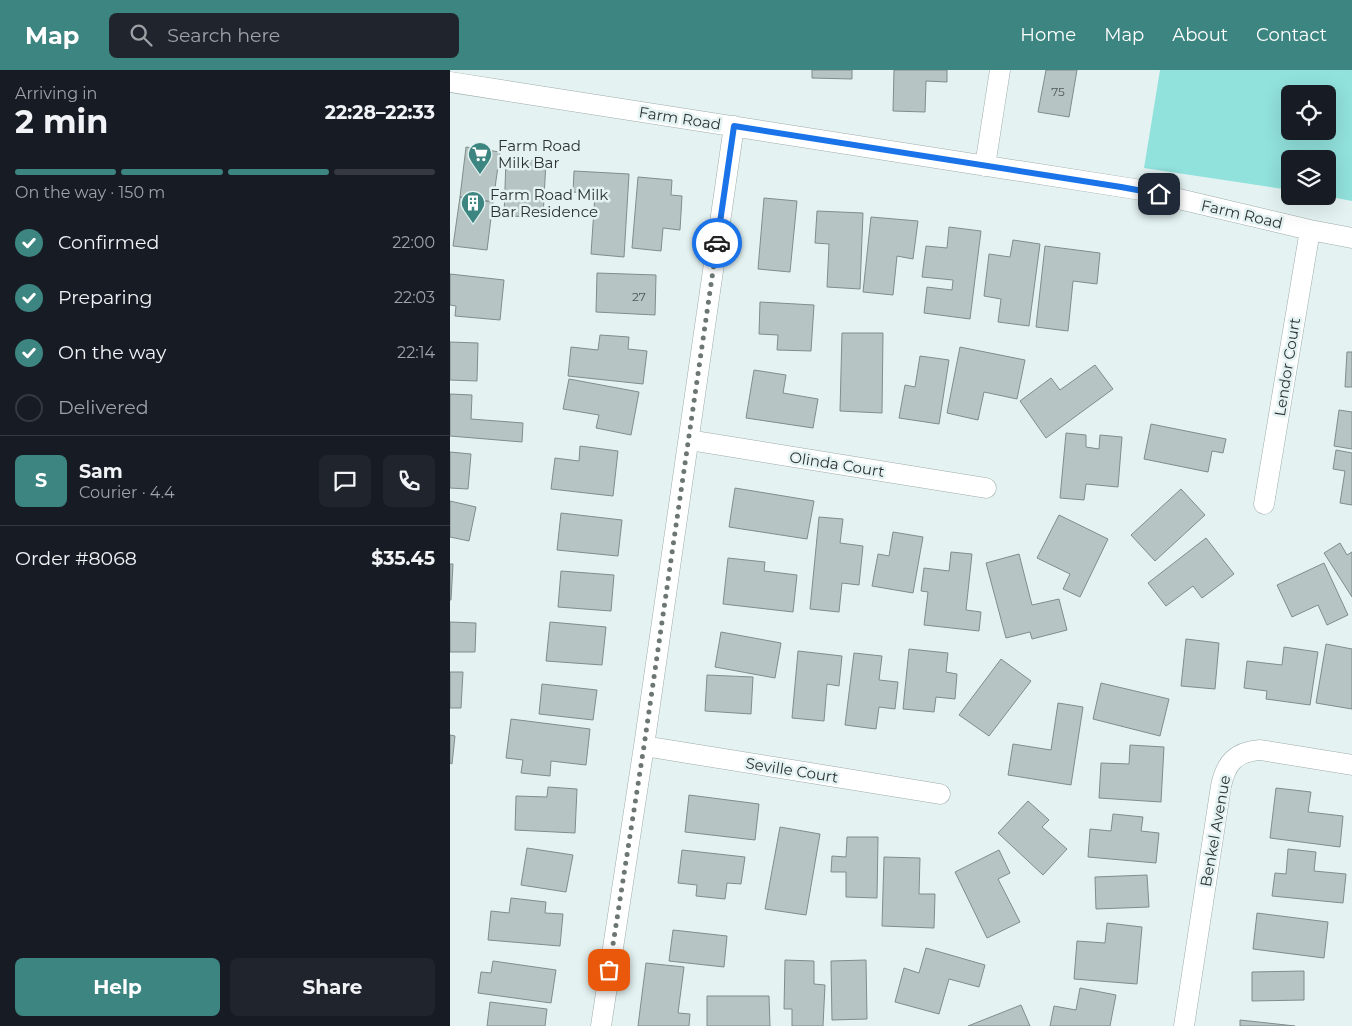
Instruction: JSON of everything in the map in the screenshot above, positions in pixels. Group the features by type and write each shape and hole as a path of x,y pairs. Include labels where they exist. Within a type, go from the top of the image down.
{"street":[{"path":"985,166 1000,70"},
{"name":"Farm Road","path":"450,82 1141,190 1310,230 1352,238"},
{"path":"601,1026 644,746 734,126"},
{"name":"Lendor Court","path":"1264,504 1310,230"},
{"name":"Olinda Court","path":"689,440 986,488"},
{"name":"Seville Court","path":"644,746 940,794"},
{"name":"Benkel Avenue","path":"1184,1026 1222,778 1227,768 1233,759 1240,755 1249,751 1260,750 1352,765"}],"shaded area":[{"path":"1160,70 1352,70 1352,201 1336,198 1336,150 1281,150 1281,189 1144,168"}],"building":[{"path":"812,70 852,70 852,79 812,78"},
{"path":"894,70 947,70 947,82 926,81 925,112 893,111"},
{"path":"1046,70 1077,70 1069,117 1038,112"},
{"name":"Farm Road Milk Bar","path":"466,147 500,152 493,202 460,197"},
{"path":"506,159 546,161 543,217 504,216"},
{"path":"574,171 629,174 624,257 591,254 595,194 573,192"},
{"path":"638,177 672,180 671,195 682,196 680,230 663,228 661,251 632,248"},
{"name":"Farm Road Milk Bar Residence","path":"460,197 493,202 487,250 453,246"},
{"path":"764,198 797,201 790,272 758,269"},
{"path":"817,211 863,213 860,289 827,287 829,244 815,243"},
{"path":"871,217 918,221 913,259 897,256 893,295 863,292"},
{"path":"949,227 981,231 970,319 924,313 927,287 952,290 953,280 922,277 926,246 947,248"},
{"path":"1013,240 1040,244 1029,326 998,322 1001,299 984,296 989,254 1010,257"},
{"path":"1045,246 1100,253 1097,284 1073,281 1068,331 1036,327"},
{"path":"597,273 656,275 655,315 596,312"},
{"path":"450,274 504,280 500,320 455,316 456,306 450,305"},
{"path":"760,302 814,305 811,351 777,350 778,335 759,334"},
{"path":"842,333 883,333 882,413 840,411"},
{"path":"600,335 629,337 628,349 647,351 643,384 568,376 571,347 598,350"},
{"path":"450,342 478,343 477,381 450,380"},
{"path":"960,347 1025,360 1017,399 984,392 978,420 947,413"},
{"path":"1347,352 1352,352 1352,387 1345,387"},
{"path":"920,356 949,360 939,424 899,418 905,385 915,387"},
{"path":"1095,365 1113,389 1046,438 1020,401 1051,378 1060,390"},
{"path":"754,370 786,375 783,393 818,399 813,428 746,418"},
{"path":"569,379 639,392 631,435 596,428 599,415 563,409"},
{"path":"450,394 472,395 471,419 523,423 522,442 450,436"},
{"path":"1339,410 1352,412 1352,449 1334,446"},
{"path":"1151,424 1226,439 1223,453 1212,451 1208,472 1144,459"},
{"path":"1066,433 1086,435 1086,447 1099,449 1100,435 1122,437 1118,487 1086,484 1084,500 1060,498"},
{"path":"580,446 618,451 613,496 551,489 555,458 579,461"},
{"path":"1336,450 1352,453 1352,505 1340,503 1345,471 1333,469"},
{"path":"450,452 471,454 468,489 450,488"},
{"path":"735,488 814,501 807,539 729,527"},
{"path":"1181,489 1205,515 1155,561 1131,535"},
{"path":"450,501 476,507 469,541 450,537"},
{"path":"561,513 622,520 618,556 557,550"},
{"path":"1059,515 1108,539 1080,597 1063,589 1070,574 1037,558"},
{"path":"819,517 843,519 840,543 863,546 859,585 842,583 839,612 810,609"},
{"path":"893,532 923,537 913,593 872,586 878,554 889,556"},
{"path":"1206,538 1234,574 1202,598 1193,586 1166,606 1148,583"},
{"path":"1340,543 1347,555 1352,552 1352,597 1324,553"},
{"path":"951,552 972,554 966,610 981,612 979,631 924,625 928,592 921,591 924,568 949,571"},
{"path":"1019,554 1032,605 1059,599 1067,630 1032,639 1030,632 1006,638 986,563"},
{"path":"728,558 765,562 764,571 797,575 793,612 723,604"},
{"path":"1324,563 1348,615 1327,625 1318,605 1292,617 1277,585"},
{"path":"450,564 453,564 451,600 450,600"},
{"path":"561,571 614,575 611,611 558,607"},
{"path":"450,622 476,623 475,652 450,652"},
{"path":"550,622 606,627 602,665 546,661"},
{"path":"721,632 781,643 775,678 715,667"},
{"path":"1186,639 1219,643 1215,689 1181,686"},
{"path":"1326,644 1352,649 1352,709 1316,703"},
{"path":"1284,647 1318,652 1310,705 1266,699 1267,691 1244,688 1247,661 1282,665"},
{"path":"909,649 948,653 946,672 957,674 955,699 936,697 934,712 903,709"},
{"path":"798,651 842,656 839,686 827,684 824,721 792,718"},
{"path":"854,653 882,656 879,680 898,682 895,709 879,707 876,729 845,725"},
{"path":"1001,659 1031,681 989,736 959,715"},
{"path":"450,672 463,672 461,708 450,708"},
{"path":"707,675 753,677 751,714 705,711"},
{"path":"1101,683 1169,699 1160,736 1093,719"},
{"path":"542,684 597,690 593,720 539,714"},
{"path":"1058,703 1083,707 1071,785 1008,775 1013,744 1051,750"},
{"path":"511,719 590,729 586,765 551,761 550,776 521,773 523,760 506,758"},
{"path":"450,735 455,736 452,764 450,763"},
{"path":"1130,745 1164,747 1161,802 1099,798 1101,763 1129,764"},
{"path":"548,787 577,789 575,833 515,830 516,796 547,797"},
{"path":"1276,788 1311,792 1308,812 1343,816 1340,847 1270,838"},
{"path":"689,795 759,804 755,840 685,832"},
{"path":"1028,801 1049,820 1042,827 1067,849 1043,875 998,833"},
{"path":"1113,814 1143,817 1141,831 1159,833 1156,863 1088,857 1090,829 1111,831"},
{"path":"780,827 820,834 806,915 765,909"},
{"path":"847,837 878,837 877,898 846,897 846,872 831,872 832,856 846,857"},
{"path":"527,848 573,855 566,892 521,885"},
{"path":"1288,849 1316,852 1314,871 1346,874 1343,903 1272,896 1275,873 1286,874"},
{"path":"682,850 745,857 741,884 727,883 725,899 696,896 697,885 678,883"},
{"path":"999,850 1010,873 998,879 1020,922 987,938 955,872"},
{"path":"884,857 920,858 919,894 935,894 934,928 882,926"},
{"path":"1147,875 1149,907 1096,909 1095,877"},
{"path":"511,898 546,902 545,913 563,914 560,946 488,940 491,911 509,913"},
{"path":"1257,913 1328,922 1324,958 1253,949"},
{"path":"1107,923 1142,927 1137,984 1074,979 1077,941 1105,943"},
{"path":"673,930 727,936 724,967 669,961"},
{"path":"926,948 985,965 979,987 949,979 939,1014 895,1002 904,968 919,973"},
{"path":"785,960 814,961 814,984 825,985 823,1026 792,1026 792,1009 784,1009"},
{"path":"866,960 867,1019 832,1020 831,961"},
{"path":"493,961 556,970 551,1003 478,993 481,972 491,973"},
{"path":"646,963 684,967 678,1013 690,1014 689,1026 638,1026"},
{"path":"1304,971 1304,1000 1252,1001 1252,972"},
{"path":"1080,988 1116,995 1110,1026 1050,1026 1054,1006 1076,1010"},
{"path":"707,996 769,996 770,1026 707,1026"},
{"path":"490,1002 547,1009 545,1026 487,1026"},
{"path":"1021,1005 1030,1026 968,1026"},
{"path":"1240,1020 1295,1026 1240,1026"}],"way so far":[{"path":"609,970 644,746 717,243"}],"place":[{"name":"Farm Road Milk Bar","path":"480,175"},
{"name":"Farm Road Milk Bar Residence","path":"473,224"}],"route":[{"path":"717,243 734,126 1159,194"}]}
